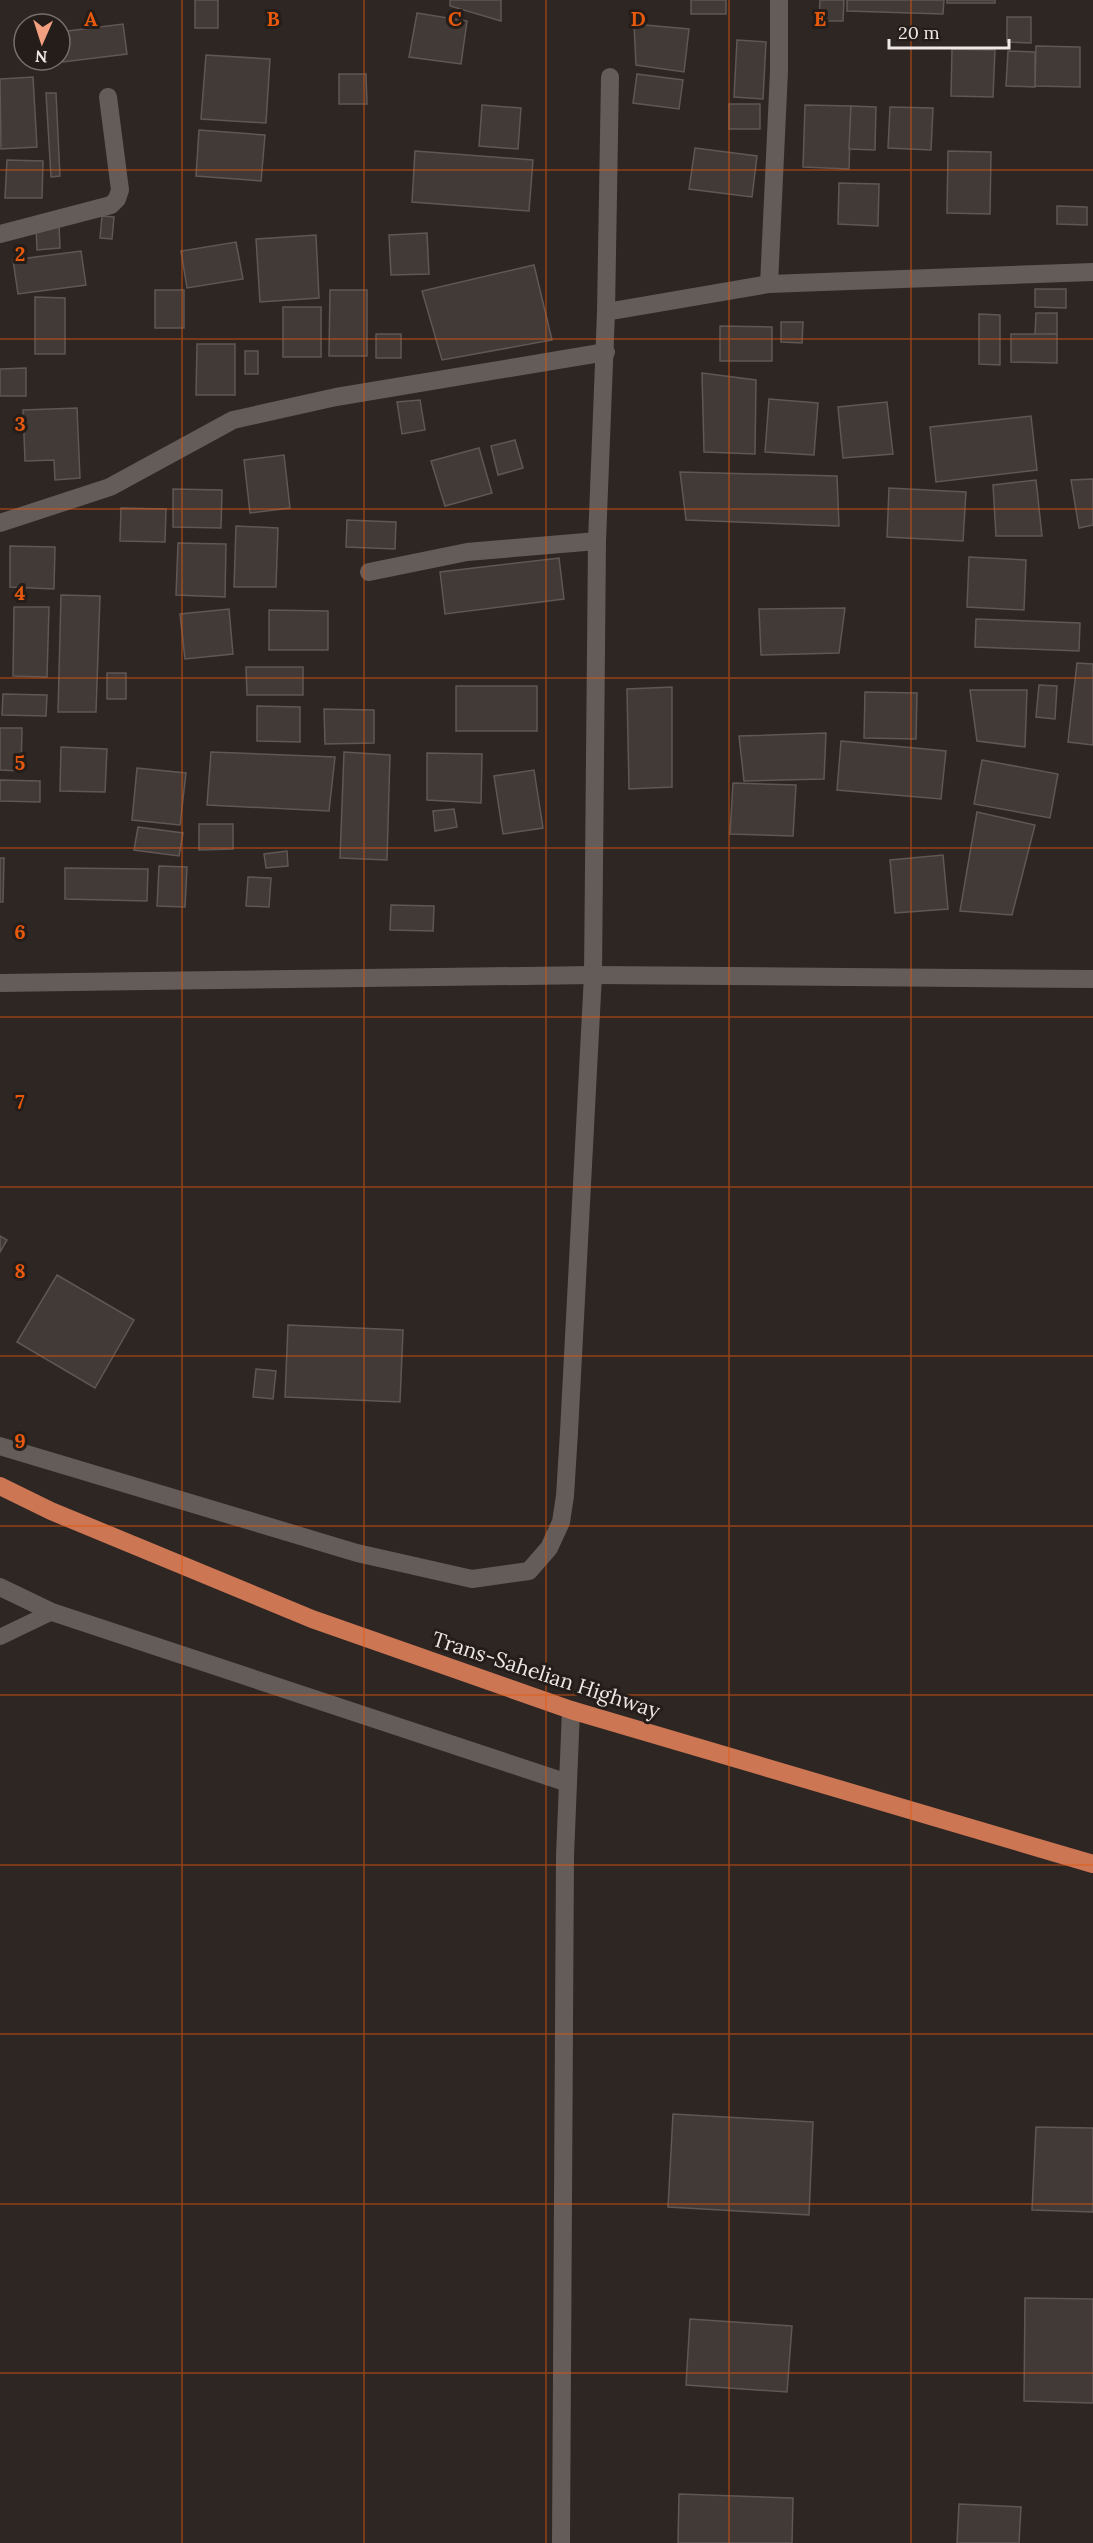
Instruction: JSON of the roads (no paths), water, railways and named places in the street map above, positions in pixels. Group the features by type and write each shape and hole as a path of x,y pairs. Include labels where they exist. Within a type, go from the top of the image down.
{"highway":[{"name":"Trans-Sahelian Highway","path":"0,1486 51,1511 312,1619 571,1710 1093,1864"}],"street":[{"path":"769,284 779,71 779,0"},
{"path":"0,1446 357,1553 472,1579 529,1570 549,1548 561,1522 565,1496 593,975 597,541 606,352 610,77"},
{"path":"0,234 111,205 117,199 120,190 108,97"},
{"path":"606,312 769,284 1093,272"},
{"path":"0,523 110,487 233,420 336,397 606,352"},
{"path":"369,572 467,552 597,541"},
{"path":"0,983 593,975 1093,979"},
{"path":"0,1587 52,1612 568,1783"},
{"path":"561,2543 565,1868 571,1710"}],"lane":[{"path":"0,1637 52,1612"}]}
